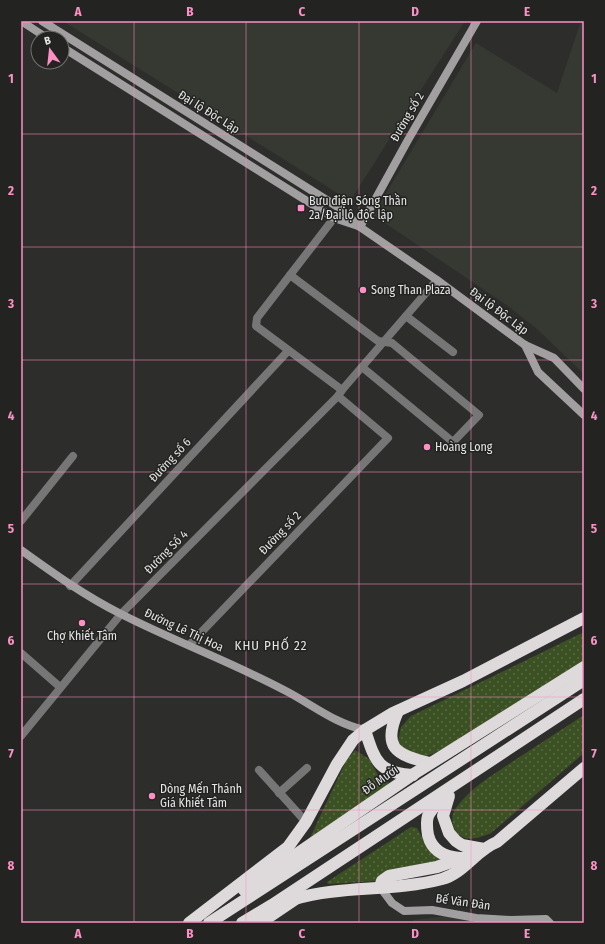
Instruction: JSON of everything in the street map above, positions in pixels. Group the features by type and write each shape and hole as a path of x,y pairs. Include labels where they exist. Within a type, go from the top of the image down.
{"highway":[{"path":"189,923 288,847 306,822 337,764 353,740 365,730 398,711 463,680 584,618"},
{"name":"Đỗ Mười","path":"196,923 430,763 584,667"},
{"path":"209,923 584,680"},
{"path":"242,923 272,905 584,699"},
{"path":"260,923 449,796 584,709"},
{"path":"398,711 390,733 393,743 398,751 405,756 430,763"},
{"path":"365,730 373,754 381,766 396,774 434,776"},
{"path":"272,905 308,895 345,890 410,886 443,879 466,865 487,847 490,837 584,761"},
{"path":"380,888 382,881 389,876 437,867 462,858 496,842 584,768"},
{"path":"454,784 436,805 428,818 427,830 430,842 436,850 444,855 462,858"},
{"path":"449,796 443,816 448,833 462,845 487,847"}],"main road":[{"path":"21,21 35,30"},
{"name":"Đại lộ Độc Lập","path":"42,21 341,209 360,227 437,280 525,345 554,358 584,388"},
{"name":"Đường số 2","path":"360,227 408,140 477,21"},
{"name":"Đại lộ Độc Lập","path":"70,52 334,218 360,227"},
{"name":"Đại lộ Độc Lập","path":"525,345 538,372 584,416"},
{"name":"Đường Lê Thị Hoa","path":"21,550 70,586 121,614 190,644 284,690 343,723 365,730"},
{"name":"Bế Văn Đàn","path":"380,888 392,903 404,911 432,910 476,918 546,920 550,923"}],"street":[{"path":"334,218 257,318 256,326 340,393"},
{"path":"290,275 378,341 392,343 479,415 453,442 362,367"},
{"name":"Đường Số 4","path":"21,736 121,614 340,393 437,280"},
{"path":"406,316 452,352"},
{"name":"Đường số 6","path":"70,586 288,351"},
{"name":"Đường số 2","path":"190,644 388,438 340,393"},
{"path":"21,521 73,456"},
{"path":"21,653 60,687"},
{"path":"279,793 307,768"},
{"path":"259,770 306,822"}],"shaded area":[{"path":"63,21 465,21 350,201"},
{"path":"581,21 584,21 584,374 537,329 508,306 373,215 476,43 557,93"},
{"path":"447,916 478,923 413,923 413,920"}],"green space":[{"path":"584,632 584,661 487,724 435,753 421,758 410,758 398,741 401,727 411,716"},
{"path":"584,715 584,753 491,833 478,837 465,838 457,833 452,820 454,812 469,793 493,775"},
{"path":"355,750 369,759 378,775 392,785 308,842 346,761"},
{"path":"411,827 417,828 430,852 444,863 377,881 328,884 327,882"}],"place":[{"name":"Bưu điện Sóng Thần 2a/Đại lộ độc lập","path":"301,208"},
{"name":"Song Than Plaza","path":"363,290"},
{"name":"Hoàng Long","path":"427,447"},
{"name":"Chợ Khiết Tâm","path":"82,623"},
{"name":"Dòng Mến Thánh Giá Khiết Tâm","path":"152,796"}],"district":[{"name":"KHU PHỐ 22","path":"271,645"}]}
